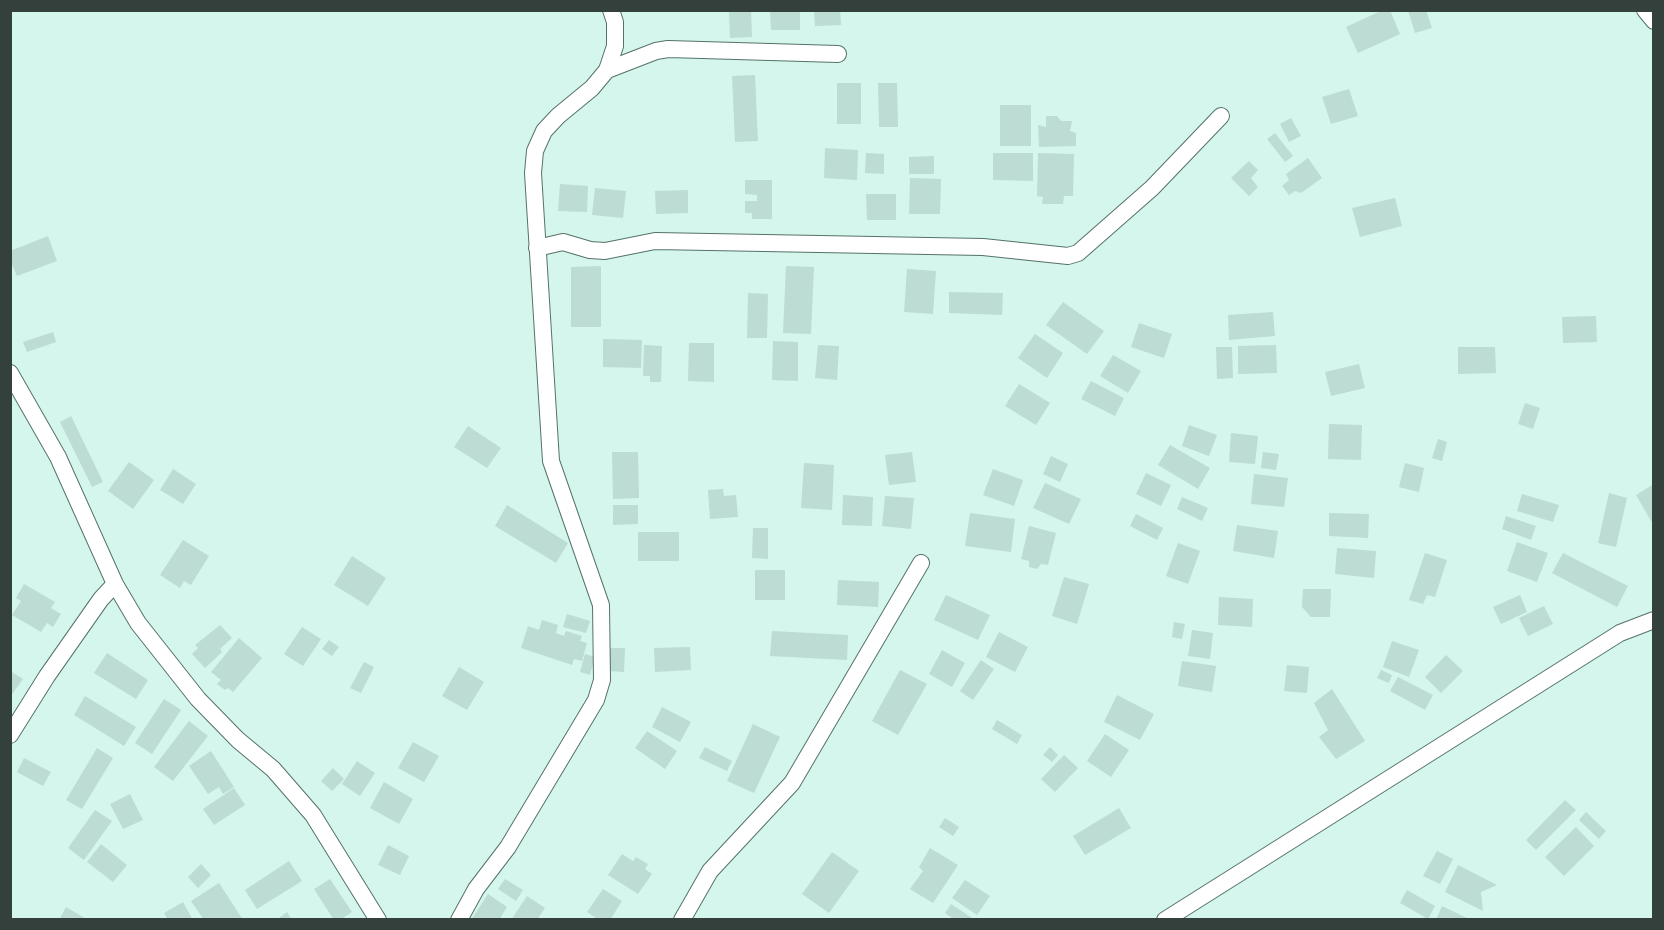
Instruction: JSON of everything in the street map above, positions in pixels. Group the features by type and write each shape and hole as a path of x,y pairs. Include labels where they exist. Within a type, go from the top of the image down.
{"street":[{"path":"459,920 476,889 508,847 526,818 596,700 602,680 601,605 551,461 533,173 535,151 544,131 558,116 592,88 607,70 615,46 615,22 611,10"},
{"path":"1645,10 1653,21"},
{"path":"607,70 656,51 668,49 838,54"},
{"path":"537,248 554,242 564,242 590,250 605,251 655,241 983,247 1068,256 1078,253 1152,188 1221,116"},
{"path":"10,373 58,457 115,584 138,623 198,699 238,740 273,769 313,815 378,920"},
{"path":"682,920 710,871 792,783 921,562"},
{"path":"10,735 46,676 101,599 115,584"},
{"path":"1165,920 1620,633 1653,620"}],"building":[{"path":"729,10 751,10 752,37 730,38"},
{"path":"770,10 800,10 800,30 771,30"},
{"path":"814,10 840,10 841,25 815,26"},
{"path":"1383,10 1390,10 1400,34 1358,53 1346,27"},
{"path":"1408,10 1426,10 1432,28 1415,33"},
{"path":"755,75 758,141 735,142 732,76"},
{"path":"837,83 861,83 861,124 837,124"},
{"path":"878,83 897,83 898,127 879,127"},
{"path":"1349,89 1358,116 1331,124 1322,97"},
{"path":"1000,105 1031,105 1031,146 1000,146"},
{"path":"1046,116 1057,116 1061,121 1072,121 1070,131 1076,133 1076,146 1039,147 1038,125 1046,127"},
{"path":"1291,118 1301,136 1289,142 1280,124"},
{"path":"1275,133 1293,156 1285,162 1267,139"},
{"path":"825,148 858,150 857,180 824,178"},
{"path":"866,153 884,154 884,174 865,173"},
{"path":"993,153 1033,153 1033,181 993,180"},
{"path":"1038,153 1074,154 1073,196 1064,196 1063,204 1042,204 1043,197 1037,196"},
{"path":"934,156 934,174 909,174 909,157"},
{"path":"1308,158 1322,178 1301,193 1295,191 1289,195 1282,186 1289,180 1286,174"},
{"path":"1249,161 1258,170 1251,178 1258,187 1249,196 1231,178"},
{"path":"910,178 941,179 940,214 909,214"},
{"path":"745,180 772,180 772,219 752,219 752,213 745,213 745,201 757,201 757,195 745,194"},
{"path":"560,184 588,186 587,212 558,211"},
{"path":"595,188 626,191 623,218 592,215"},
{"path":"688,190 688,213 656,214 655,191"},
{"path":"866,194 896,194 896,220 867,220"},
{"path":"1395,198 1402,226 1360,237 1352,208"},
{"path":"48,236 57,261 17,276 10,260 10,251"},
{"path":"601,266 601,327 571,327 571,267"},
{"path":"786,266 814,267 811,334 783,333"},
{"path":"907,269 936,271 933,314 904,312"},
{"path":"949,292 1003,293 1002,315 949,313"},
{"path":"748,293 768,294 767,338 747,338"},
{"path":"1063,302 1104,331 1087,354 1046,325"},
{"path":"1273,312 1275,336 1229,340 1228,315"},
{"path":"1596,316 1597,342 1563,343 1562,317"},
{"path":"1139,323 1172,334 1164,358 1131,347"},
{"path":"53,332 56,342 27,352 23,342"},
{"path":"1035,334 1063,353 1047,378 1018,358"},
{"path":"603,339 642,340 641,368 603,367"},
{"path":"773,341 798,342 798,381 772,380"},
{"path":"689,343 714,343 714,382 688,381"},
{"path":"644,345 662,346 661,382 650,382 650,376 643,376"},
{"path":"818,345 839,346 837,380 815,378"},
{"path":"1276,345 1277,373 1238,374 1238,346"},
{"path":"1216,347 1232,347 1233,378 1217,379"},
{"path":"1458,347 1495,347 1496,373 1458,374"},
{"path":"1113,355 1141,371 1128,393 1100,376"},
{"path":"1359,364 1365,388 1331,396 1325,372"},
{"path":"1091,381 1124,398 1115,416 1081,399"},
{"path":"1019,384 1050,403 1036,425 1005,406"},
{"path":"1525,403 1540,408 1533,429 1518,424"},
{"path":"71,416 103,482 92,487 60,422"},
{"path":"1329,424 1362,425 1361,460 1328,459"},
{"path":"1189,425 1217,435 1209,456 1182,446"},
{"path":"468,426 501,448 487,468 454,447"},
{"path":"1231,433 1258,436 1255,464 1229,462"},
{"path":"1438,439 1447,442 1442,461 1432,458"},
{"path":"1170,445 1210,468 1198,489 1158,465"},
{"path":"612,452 638,452 639,498 613,499"},
{"path":"912,452 916,482 889,485 885,455"},
{"path":"1263,452 1279,454 1276,470 1261,468"},
{"path":"1051,456 1068,464 1060,482 1043,474"},
{"path":"129,462 154,480 133,509 108,491"},
{"path":"804,463 834,465 832,510 801,508"},
{"path":"1405,463 1424,468 1419,492 1399,487"},
{"path":"173,469 196,484 183,504 160,490"},
{"path":"993,469 1023,480 1014,506 983,495"},
{"path":"1146,473 1171,485 1161,506 1136,494"},
{"path":"1254,474 1288,478 1284,507 1251,504"},
{"path":"1045,483 1081,499 1069,524 1033,508"},
{"path":"1654,484 1654,526 1636,495"},
{"path":"723,489 724,496 736,495 738,517 710,519 708,490"},
{"path":"1609,493 1627,498 1616,547 1598,543"},
{"path":"1522,494 1559,505 1553,522 1517,511"},
{"path":"843,495 873,497 872,526 842,525"},
{"path":"885,496 914,498 911,529 882,526"},
{"path":"1182,497 1208,508 1202,521 1177,509"},
{"path":"507,505 568,543 556,563 495,526"},
{"path":"613,505 638,505 638,524 613,525"},
{"path":"970,513 1015,519 1011,552 965,546"},
{"path":"1329,513 1369,514 1368,538 1329,536"},
{"path":"1136,514 1163,528 1157,540 1130,526"},
{"path":"1506,516 1536,526 1531,540 1502,529"},
{"path":"1237,525 1278,531 1274,558 1233,551"},
{"path":"1029,526 1056,533 1048,565 1041,564 1037,569 1029,567 1029,561 1021,559"},
{"path":"753,528 768,528 768,559 752,558"},
{"path":"638,532 679,532 679,561 638,561"},
{"path":"183,540 209,556 191,585 184,581 180,588 160,575"},
{"path":"1517,542 1548,553 1537,582 1507,571"},
{"path":"1178,543 1200,551 1188,584 1166,576"},
{"path":"1337,548 1376,551 1374,578 1335,574"},
{"path":"1425,553 1447,560 1435,597 1427,595 1423,604 1409,600"},
{"path":"1563,553 1628,586 1617,607 1552,573"},
{"path":"352,556 386,578 368,606 334,585"},
{"path":"755,570 785,570 785,600 755,600"},
{"path":"1064,577 1089,584 1077,624 1052,616"},
{"path":"838,580 879,582 878,607 837,605"},
{"path":"24,584 55,602 51,608 61,614 53,627 47,623 41,632 12,615 21,601 16,598"},
{"path":"1303,589 1331,589 1330,617 1311,617 1302,607"},
{"path":"946,595 990,615 978,640 934,620"},
{"path":"1520,595 1527,612 1501,624 1493,607"},
{"path":"1219,597 1253,599 1252,627 1218,625"},
{"path":"1544,606 1553,624 1528,636 1519,618"},
{"path":"567,614 590,621 586,633 563,627"},
{"path":"542,620 558,625 556,633 564,636 566,631 582,636 580,641 587,643 582,661 574,659 572,665 521,648 528,626 539,630"},
{"path":"1174,622 1185,624 1182,639 1172,637"},
{"path":"220,625 232,638 220,649 222,652 205,668 192,654 198,648 195,645"},
{"path":"302,627 321,639 303,666 284,654"},
{"path":"1192,630 1213,633 1210,659 1188,656"},
{"path":"772,631 848,635 847,660 770,656"},
{"path":"999,632 1028,647 1015,672 986,657"},
{"path":"239,638 262,658 233,692 217,684 221,680 211,672"},
{"path":"329,640 339,647 332,656 322,649"},
{"path":"1392,641 1419,650 1409,677 1383,667"},
{"path":"690,647 691,670 655,672 654,648"},
{"path":"610,648 625,648 624,672 609,671"},
{"path":"942,650 965,663 952,687 929,674"},
{"path":"107,653 148,680 136,699 94,673"},
{"path":"585,654 595,657 590,675 580,672"},
{"path":"1446,655 1463,671 1441,693 1425,677"},
{"path":"981,660 994,669 973,700 960,691"},
{"path":"1182,661 1216,666 1212,692 1178,686"},
{"path":"364,662 374,667 361,693 350,688"},
{"path":"1287,665 1309,667 1307,693 1284,691"},
{"path":"459,667 484,682 467,710 442,696"},
{"path":"900,670 927,684 898,735 872,721"},
{"path":"1381,670 1392,675 1389,683 1377,678"},
{"path":"10,671 23,679 10,697"},
{"path":"1398,677 1433,695 1425,710 1390,691"},
{"path":"1332,689 1365,741 1336,759 1319,737 1328,730 1314,703"},
{"path":"1117,695 1154,714 1140,740 1104,722"},
{"path":"85,696 136,727 124,746 74,715"},
{"path":"164,699 181,710 152,754 135,743"},
{"path":"662,707 691,722 680,742 652,727"},
{"path":"997,720 1022,735 1017,744 992,729"},
{"path":"189,721 208,736 173,781 154,767"},
{"path":"753,724 780,737 754,793 727,781"},
{"path":"647,731 677,751 665,769 635,748"},
{"path":"1105,734 1129,750 1111,777 1087,761"},
{"path":"413,742 439,756 424,782 398,768"},
{"path":"705,747 732,761 727,771 699,758"},
{"path":"1050,747 1058,755 1052,762 1043,755"},
{"path":"97,748 113,758 82,809 66,800"},
{"path":"211,751 234,787 223,794 219,787 208,794 189,766"},
{"path":"1064,755 1078,768 1055,792 1041,779"},
{"path":"24,758 51,772 43,786 17,772"},
{"path":"357,761 375,773 360,796 342,784"},
{"path":"333,768 344,779 332,791 321,781"},
{"path":"384,782 413,799 399,824 370,808"},
{"path":"234,788 245,805 214,825 203,809"},
{"path":"130,794 143,820 123,829 110,804"},
{"path":"1565,800 1576,810 1536,850 1526,840"},
{"path":"1119,808 1131,828 1085,855 1073,836"},
{"path":"95,810 112,821 84,860 68,848"},
{"path":"1586,812 1606,831 1599,839 1579,820"},
{"path":"945,818 959,827 953,836 939,827"},
{"path":"1576,827 1594,846 1564,876 1545,857"},
{"path":"101,844 127,865 113,882 87,862"},
{"path":"388,845 409,856 400,875 378,865"},
{"path":"930,848 958,865 933,903 910,889 923,871 919,867"},
{"path":"1437,851 1453,859 1440,884 1423,876"},
{"path":"832,852 859,871 829,913 802,894"},
{"path":"622,854 633,861 636,857 648,864 645,869 652,874 638,894 608,875"},
{"path":"289,861 302,881 257,909 245,890"},
{"path":"201,864 211,875 198,888 188,877"},
{"path":"1458,865 1497,885 1481,892 1483,911 1445,892"},
{"path":"330,879 352,912 340,920 334,920 314,889"},
{"path":"505,879 523,890 516,901 498,889"},
{"path":"965,880 990,896 977,915 952,898"},
{"path":"219,883 243,920 204,920 191,901"},
{"path":"603,889 622,901 610,920 599,920 587,912"},
{"path":"1407,890 1435,906 1428,919 1400,903"},
{"path":"488,894 507,907 499,920 471,920"},
{"path":"527,896 545,908 537,920 511,920"},
{"path":"183,902 193,920 168,920 164,913"},
{"path":"951,904 975,920 955,920 945,913"},
{"path":"1442,906 1471,920 1436,920"},
{"path":"66,907 88,920 59,920"},
{"path":"287,912 292,920 276,920"}]}
